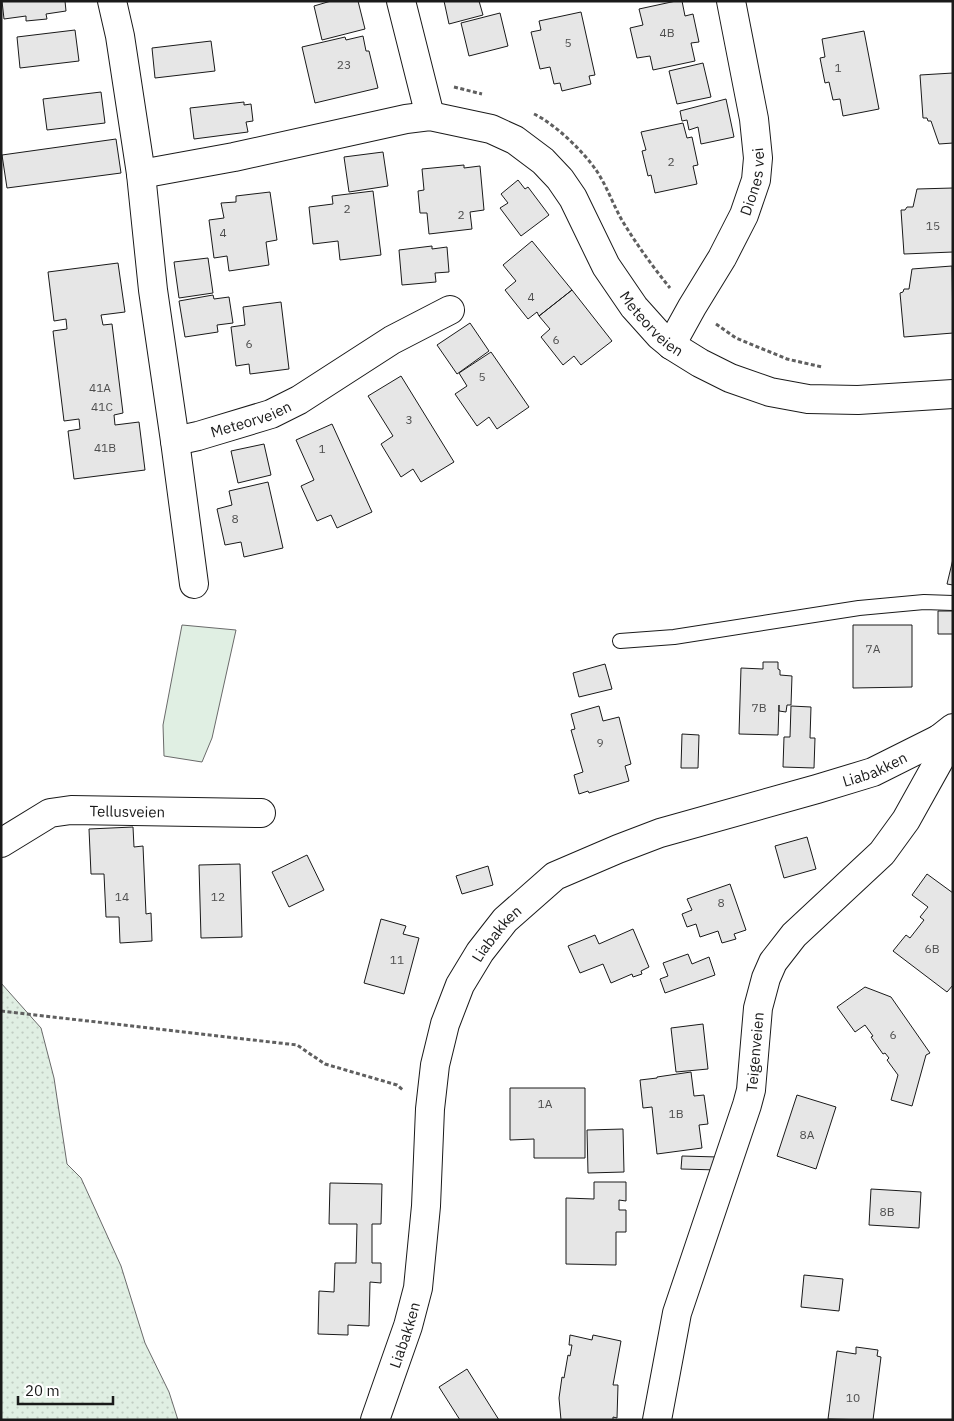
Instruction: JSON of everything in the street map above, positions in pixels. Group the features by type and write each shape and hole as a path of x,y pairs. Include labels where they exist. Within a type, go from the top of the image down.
{"street":[{"path":"112,1 120,36 141,174 153,290 194,584"},
{"path":"401,1 430,116"},
{"name":"Diones vei","path":"671,344 722,258 744,215 756,180 758,158 754,119 731,1"},
{"name":"Meteorveien","path":"141,174 406,119 430,116 491,129 515,140 543,161 560,179 573,198 606,266 634,307 660,336 700,363 730,378 770,392 808,399 858,400 953,394"},
{"name":"Meteorveien","path":"175,441 271,414 299,400 392,340 450,310"},
{"name":"Liabakken","path":"376,1420 408,1326 418,1288 426,1206 432,1095 435,1065 444,1024 460,985 480,952 505,920 555,876 618,849 660,834 873,772 946,734"},
{"name":"Teigenveien","path":"657,1420 677,1313 751,1090 758,1008 766,978 773,962 794,935 882,853 906,820 945,750 946,734"},
{"name":"Tellusveien","path":"1,843 50,813 71,810 261,813"}],"lane":[{"path":"620,641 674,637 860,608 924,602 953,603"}],"path":[{"path":"448,82 452,87 488,95"},
{"path":"529,112 545,119 570,141 597,171 622,221 647,260 673,292 736,338 787,359 829,368"},
{"path":"1,1011 297,1045 325,1064 397,1086 407,1094 432,1095"}],"green space":[{"path":"182,625 236,630 212,738 202,762 164,756 163,725"},
{"path":"1,983 41,1028 54,1078 67,1164 81,1178 121,1266 145,1343 169,1392 178,1420 1,1420"}],"building":[{"path":"2,1 65,1 66,11 46,14 47,19 26,21 26,16 4,19"},
{"path":"331,1 358,1 365,29 322,40 314,6"},
{"path":"444,1 479,1 483,15 449,24"},
{"path":"682,1 685,16 693,14 699,42 691,43 695,61 653,70 650,56 637,58 630,28 643,25 639,9"},
{"path":"581,12 595,75 589,76 591,84 562,91 560,83 554,84 550,67 540,69 531,32 541,30 539,21"},
{"path":"500,13 508,46 469,56 461,23"},
{"path":"75,30 79,61 20,68 17,37"},
{"path":"864,31 879,109 843,116 840,99 833,100 829,82 825,83 820,58 825,57 822,39"},
{"path":"363,36 366,51 369,51 378,88 315,103 302,47 345,37 346,40"},
{"path":"211,41 215,71 155,78 152,48"},
{"path":"703,63 711,97 677,104 669,71"},
{"path":"953,73 953,143 939,144 931,121 923,118 920,75"},
{"path":"101,92 105,123 47,130 43,99"},
{"path":"726,99 734,137 701,144 698,127 689,130 687,120 682,121 680,111"},
{"path":"244,102 244,105 251,104 253,121 246,122 248,132 194,139 190,108"},
{"path":"683,123 687,138 692,137 698,165 693,166 697,184 655,193 651,175 648,176 642,151 646,150 641,132"},
{"path":"116,139 121,173 7,188 2,155"},
{"path":"383,152 388,186 349,192 344,157"},
{"path":"464,165 464,168 480,166 484,210 470,212 472,229 429,234 427,213 420,213 418,191 424,190 422,169"},
{"path":"518,180 525,189 528,187 549,215 521,236 500,208 508,203 501,194"},
{"path":"953,188 953,252 904,254 901,210 913,207 917,189"},
{"path":"373,191 381,255 340,260 338,241 313,244 309,207 333,204 332,196"},
{"path":"270,192 277,240 266,242 269,265 229,271 227,256 214,258 209,220 224,218 221,203 236,202 236,196"},
{"path":"532,241 572,290 539,316 537,312 528,319 505,290 516,281 503,265"},
{"path":"432,246 432,249 447,247 449,272 435,273 436,282 402,285 399,250"},
{"path":"208,258 213,293 179,298 174,262"},
{"path":"118,263 125,312 101,315 103,325 112,324 123,413 114,415 115,425 139,422 145,470 74,479 68,431 80,429 79,419 64,421 53,331 67,329 66,319 54,321 48,272"},
{"path":"952,266 953,333 904,337 900,293 904,289 909,289 912,269"},
{"path":"572,290 612,341 581,365 574,356 563,365 541,337 550,329 539,316"},
{"path":"213,295 214,299 229,297 233,323 217,325 218,332 185,337 179,301"},
{"path":"281,302 289,369 250,374 249,364 236,366 231,327 245,325 243,307"},
{"path":"470,323 489,351 457,374 437,345"},
{"path":"491,352 529,407 497,429 489,417 477,426 455,394 467,386 459,373"},
{"path":"401,376 454,462 421,482 413,469 401,477 381,444 393,436 368,396"},
{"path":"332,424 372,512 337,528 331,515 317,521 301,486 314,480 296,440"},
{"path":"264,444 271,475 238,483 231,451"},
{"path":"268,482 283,548 244,557 241,542 225,545 217,509 232,505 229,491"},
{"path":"953,559 953,585 947,584"},
{"path":"938,611 953,611 953,634 938,634"},
{"path":"853,625 912,625 912,687 853,688"},
{"path":"763,662 778,662 780,675 792,676 791,705 787,705 786,712 779,711 779,705 778,735 739,734 741,668 763,669"},
{"path":"605,664 612,689 579,697 573,673"},
{"path":"599,706 603,721 619,717 631,764 625,766 629,781 589,793 588,791 579,794 574,775 583,772 571,730 575,729 571,714"},
{"path":"791,706 811,707 810,738 815,738 814,768 783,767 784,737 790,737"},
{"path":"682,734 699,735 698,768 681,768"},
{"path":"133,827 134,847 143,846 146,914 151,913 152,941 120,943 119,917 106,917 104,874 91,874 89,829"},
{"path":"807,837 816,869 784,878 775,846"},
{"path":"307,855 324,890 289,907 272,872"},
{"path":"240,864 242,937 201,938 199,865"},
{"path":"488,866 493,885 462,894 456,876"},
{"path":"927,874 953,893 953,985 947,992 893,951 906,935 910,938 924,920 920,917 928,907 912,895"},
{"path":"730,884 746,930 734,934 736,939 722,943 718,931 700,937 696,924 687,927 682,914 692,910 687,899"},
{"path":"381,919 406,926 403,934 419,938 404,994 364,983"},
{"path":"633,929 649,967 641,971 642,974 633,977 632,974 611,983 603,964 580,973 568,946 595,935 599,944"},
{"path":"688,954 692,964 709,957 715,975 665,993 660,979 668,976 663,963"},
{"path":"865,987 891,997 930,1053 926,1055 912,1106 891,1100 898,1075 887,1060 889,1058 885,1053 883,1054 865,1025 855,1032 837,1007"},
{"path":"703,1024 708,1069 676,1072 671,1028"},
{"path":"691,1072 694,1096 704,1095 708,1124 699,1125 702,1148 657,1154 652,1107 643,1108 640,1080"},
{"path":"510,1088 585,1088 585,1158 534,1158 534,1139 510,1140"},
{"path":"797,1095 836,1107 816,1169 777,1156"},
{"path":"623,1129 624,1172 588,1173 587,1130"},
{"path":"682,1156 718,1157 718,1170 681,1169"},
{"path":"594,1182 626,1182 626,1201 619,1200 619,1210 626,1210 626,1232 616,1232 616,1265 566,1264 566,1198 594,1199"},
{"path":"330,1183 382,1184 381,1224 372,1224 372,1263 381,1263 381,1283 370,1282 369,1326 348,1325 348,1335 318,1334 319,1291 334,1292 335,1263 356,1263 357,1224 329,1224"},
{"path":"871,1189 921,1192 919,1228 869,1225"},
{"path":"804,1275 843,1279 839,1311 801,1307"},
{"path":"570,1335 592,1340 593,1335 621,1341 613,1385 618,1385 617,1418 613,1417 613,1420 561,1420 559,1398 562,1377 564,1378 568,1355 570,1356 572,1345 569,1345"},
{"path":"856,1347 878,1350 877,1356 881,1357 873,1420 828,1419 837,1351 856,1354"},
{"path":"467,1369 499,1420 460,1420 439,1387"}]}
